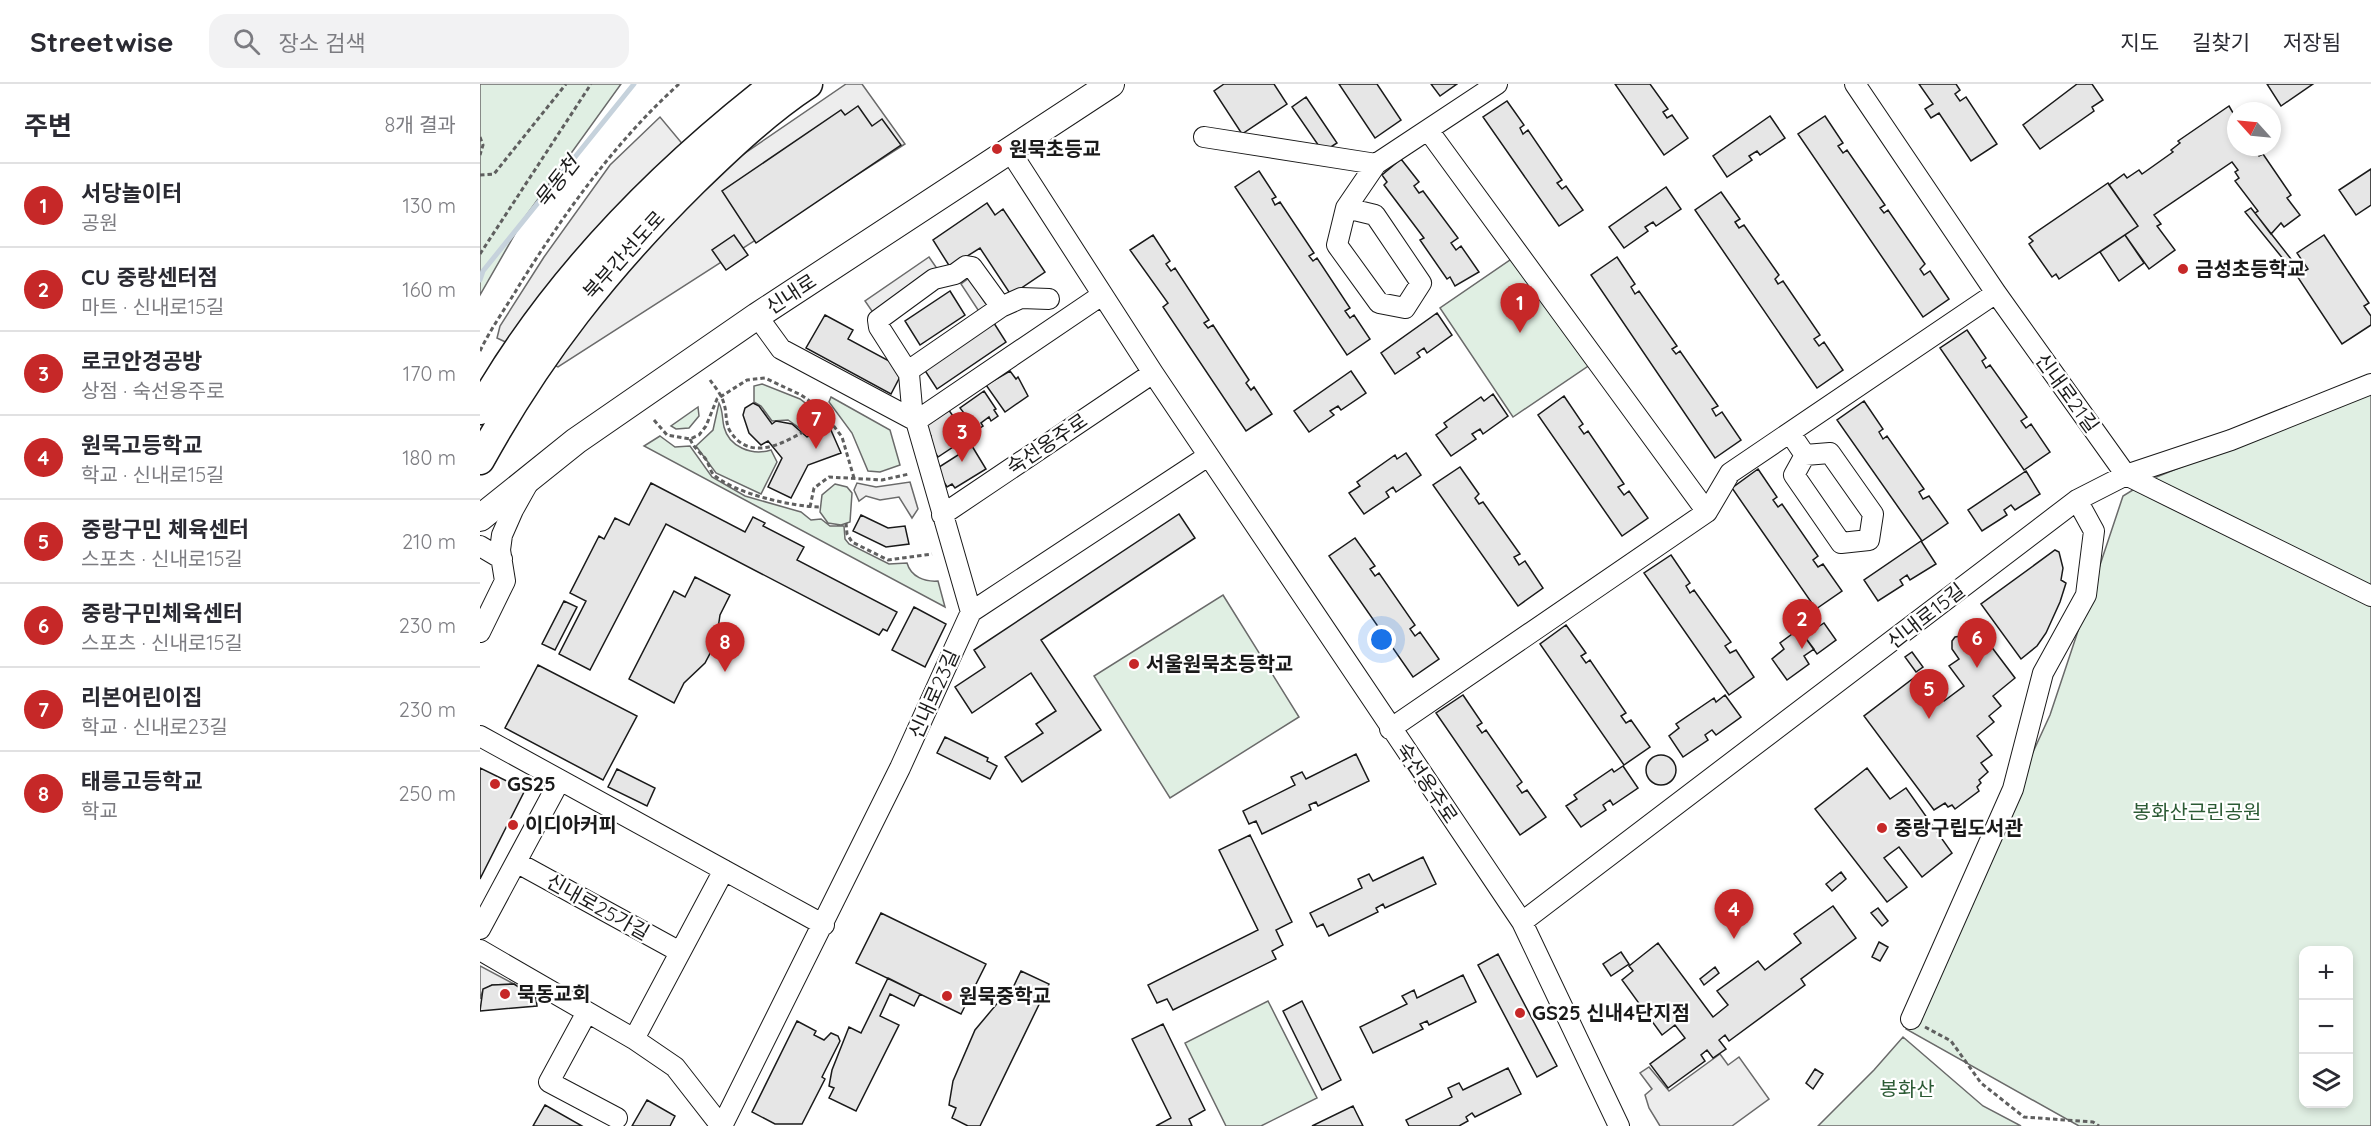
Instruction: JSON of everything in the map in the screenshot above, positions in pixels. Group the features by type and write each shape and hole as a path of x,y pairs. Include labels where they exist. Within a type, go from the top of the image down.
{"highway":[{"name":"북부간선도로","path":"480,410 532,328 611,232 666,175 775,84"},
{"name":"북부간선도로","path":"480,460 537,364 587,296 654,220 728,148 808,84"}],"main road":[{"name":"신내로","path":"480,518 491,497 534,474 576,441 757,316 1112,84"}],"street":[{"path":"1346,208 1375,215 1421,283 1405,308 1379,303 1337,244 1346,208 1376,164 1497,84"},
{"name":"신내로21길","path":"1855,84 1996,293 2126,475 2371,596"},
{"path":"1428,130 1707,512"},
{"path":"1203,137 1376,164"},
{"name":"숙선옹주로","path":"1010,151 1208,456 1522,922 1619,1126"},
{"path":"1001,307 976,271 969,266 955,274 934,279 878,320 879,327 908,370 914,420 970,612 1208,456"},
{"path":"1390,729 1707,512 1730,473 1996,293"},
{"path":"914,420 1102,296"},
{"path":"908,370 1001,307 1025,297 1050,299"},
{"path":"757,316 781,349 914,420"},
{"name":"숙선옹주로","path":"942,515 1153,373"},
{"name":"신내로15길","path":"1522,922 2077,500 2126,475 2231,440 2371,384"},
{"path":"1790,433 1805,455"},
{"path":"1830,453 1874,514 1869,540 1841,543 1794,475 1805,455 1830,453"},
{"path":"480,632 502,590 505,573 500,550 502,535 513,510 534,474"},
{"path":"1911,1019 2013,789 2043,673 2086,595 2094,531 2077,500"},
{"path":"480,546 502,559"},
{"name":"신내로23길","path":"722,1126 824,925 900,768 970,612"},
{"path":"480,736 824,925"},
{"path":"480,929 560,780"},
{"name":"신내로25가길","path":"516,862 680,952"},
{"path":"634,1039 724,870"},
{"path":"480,950 634,1039 675,1067 722,1126"},
{"path":"587,1012 549,1082 617,1118"}],"path":[{"path":"480,175 494,174 500,168 566,84"},
{"path":"480,254 591,84"},
{"path":"480,351 544,247 606,162 645,115 679,84"},
{"path":"480,137 483,145 480,155"},
{"path":"654,420 667,435 690,439 703,430 715,401 721,396 747,380 765,378 801,395 828,417 842,437 854,478"},
{"path":"710,380 721,396 730,431 743,444 757,449 769,448 828,417"},
{"path":"690,439 695,450 703,456 713,473 732,485 752,494 810,507 820,507"},
{"path":"810,507 811,495 822,479 834,476 882,480 909,474"},
{"path":"846,523 852,542 888,560 933,554"},
{"path":"1911,1019 1951,1041 1981,1083 2024,1117 2092,1122 2099,1126"}],"green space":[{"path":"480,84 621,84 523,220 480,295"},
{"path":"1526,249 1600,358 1513,417 1440,308"},
{"path":"762,384 800,399 822,416 801,429 788,420 772,421 761,406 754,402 754,386"},
{"name":"봉화산근린공원","path":"2371,390 2371,1126 2079,1126 1906,1029 2050,715 2123,496 2149,480"},
{"path":"831,397 890,430 900,465 880,472 868,471 852,433 829,402"},
{"path":"719,403 724,427 731,440 749,451 771,450 777,462 761,494 716,473 696,446 713,430"},
{"path":"698,407 699,416 689,428 676,429 671,426"},
{"path":"660,436 675,447 690,446 712,477 745,496 801,512 811,520 821,519 830,526 844,526 845,539 849,544 889,564 907,563 919,578 938,581 945,607 644,446"},
{"path":"835,484 847,487 852,493 850,522 841,525 828,523 820,512 822,495"},
{"path":"1223,595 1299,717 1170,798 1094,676"},
{"path":"1268,1001 1317,1098 1261,1126 1226,1126 1185,1043"},
{"name":"봉화산","path":"1903,1037 1983,1106 2021,1126 1818,1126 1874,1070"}],"shaded area":[{"path":"846,84 862,84 905,144 558,367 497,338 500,326 544,257 610,165 660,117 710,177"},
{"path":"929,257 938,270 874,314 865,301"},
{"path":"969,278 988,307 980,313 961,284"},
{"path":"910,482 918,509 912,518 899,497 880,500 866,496 859,501 854,490 857,483 876,487"},
{"path":"480,966 514,984 492,985 483,990 480,999"},
{"path":"1720,1054 1728,1065 1739,1057 1769,1099 1732,1126 1660,1126 1649,1108 1645,1095 1652,1089 1640,1073 1649,1067 1669,1091"}],"building":[{"path":"1224,84 1274,84 1287,104 1242,134 1214,91"},
{"path":"1339,84 1377,84 1401,120 1375,138"},
{"path":"1431,84 1457,84 1440,96"},
{"path":"1615,84 1650,84 1668,109 1663,112 1667,118 1672,115 1688,138 1664,155"},
{"path":"1919,84 1956,84 1960,90 1955,94 1960,101 1966,97 1997,144 1971,161 1939,113 1931,118 1925,109 1933,104"},
{"path":"2077,84 2092,84 2103,100 2092,107 2094,111 2040,149 2023,125"},
{"path":"2267,84 2313,84 2281,106 2281,102 2278,102"},
{"path":"1306,97 1337,143 1323,152 1292,107"},
{"path":"1507,101 1524,125 1520,128 1523,134 1528,130 1562,180 1557,183 1562,189 1566,186 1583,210 1559,226 1483,117"},
{"path":"858,106 872,126 882,119 901,145 756,243 722,191 841,110 845,115"},
{"path":"2227,107 2227,156 2264,156 2291,195 2287,198 2300,215 2284,227 2281,223 2271,234 2255,213 2258,211 2235,181 2239,178 2235,172 2238,170 2232,162 2154,215 2161,224 2157,226 2175,250 2149,269 2125,235 2138,226 2109,185 2124,174 2127,178 2139,170 2142,174 2173,152 2171,150 2180,143 2178,141"},
{"path":"1770,116 1785,138 1760,155 1757,151 1749,156 1752,160 1727,177 1713,156"},
{"path":"1825,116 1843,143 1838,146 1843,153 1847,150 1885,205 1880,208 1884,213 1888,210 1925,264 1920,269 1924,275 1930,271 1949,299 1923,317 1798,134"},
{"path":"1401,159 1419,182 1414,186 1419,193 1423,191 1458,238 1451,243 1456,250 1461,246 1479,272 1455,286 1450,277 1447,279 1420,240 1424,238 1384,185 1387,182 1382,175"},
{"path":"2371,169 2371,205 2356,215 2339,190"},
{"path":"1259,171 1276,197 1272,199 1275,205 1280,202 1314,253 1309,256 1313,261 1317,258 1350,308 1345,311 1350,318 1354,315 1370,339 1347,355 1235,187"},
{"path":"2108,183 2138,226 2059,279 2056,274 2052,277 2029,244 2033,241 2029,237"},
{"path":"1666,187 1681,209 1656,226 1653,222 1645,227 1648,231 1624,248 1609,227"},
{"path":"1721,192 1740,219 1735,222 1739,228 1744,225 1779,275 1775,279 1778,284 1783,281 1820,335 1814,339 1819,346 1824,342 1843,370 1817,388 1695,210"},
{"path":"987,203 995,215 1003,209 1045,272 1011,295 980,248 950,267 933,240"},
{"path":"2251,208 2302,273 2297,276 2245,212"},
{"path":"734,235 748,255 726,270 712,250"},
{"path":"1153,235 1170,261 1166,264 1171,271 1175,268 1209,320 1204,323 1208,328 1213,325 1249,380 1246,383 1251,390 1254,387 1272,414 1246,431 1163,307 1168,303 1130,250"},
{"path":"2125,235 2144,263 2119,281 2100,252"},
{"path":"2324,235 2369,303 2364,306 2371,316 2371,325 2342,344 2297,276 2308,269 2297,253"},
{"path":"1617,257 1635,284 1631,287 1635,294 1639,291 1677,346 1672,349 1676,354 1680,351 1718,406 1712,409 1716,416 1722,412 1741,440 1715,458 1591,275"},
{"path":"950,291 965,315 920,345 905,321"},
{"path":"1437,313 1452,335 1427,353 1424,348 1417,353 1420,357 1395,374 1381,353"},
{"path":"825,315 853,330 848,339 904,369 891,394 806,348"},
{"path":"992,320 1006,342 937,389 922,366"},
{"path":"1967,330 1986,358 1982,361 1986,368 1990,365 2027,417 2021,421 2026,428 2031,424 2050,452 2024,470 1940,348"},
{"path":"1010,371 1016,379 1018,377 1028,396 1005,412 986,385"},
{"path":"1351,371 1366,393 1341,410 1338,406 1330,411 1334,415 1309,432 1294,411"},
{"path":"984,391 998,416 991,421 989,417 981,423 983,426 977,430 960,408"},
{"path":"1493,394 1508,416 1483,434 1480,429 1472,434 1476,439 1451,456 1436,435 1447,427 1444,423 1481,397 1484,401"},
{"path":"1564,396 1583,424 1579,427 1584,434 1588,431 1624,484 1618,487 1624,495 1629,491 1648,518 1622,536 1538,415"},
{"path":"1864,401 1883,429 1879,432 1883,439 1887,436 1924,489 1919,492 1923,499 1929,496 1948,523 1922,541 1837,420"},
{"path":"753,403 759,406 772,424 776,421 792,424 807,437 830,428 841,453 808,465 791,498 768,487 782,458 768,441 761,445 749,433 743,415 745,408"},
{"path":"948,409 968,437 938,457 926,439 931,436 924,425"},
{"path":"972,446 986,469 955,488 952,484 947,487 936,469"},
{"path":"1406,453 1421,475 1396,492 1393,487 1386,492 1389,497 1364,514 1349,493 1360,486 1357,482 1395,455 1397,459"},
{"path":"1460,467 1479,494 1475,498 1479,504 1483,502 1520,554 1514,557 1519,565 1525,561 1543,588 1518,606 1433,485"},
{"path":"1758,469 1777,497 1773,500 1778,507 1782,504 1818,556 1813,560 1818,567 1823,564 1842,591 1816,609 1732,488"},
{"path":"2026,471 2040,494 2015,510 2011,505 2004,510 2007,515 1982,531 1968,510"},
{"path":"651,483 745,532 753,517 765,523 763,526 804,547 797,560 897,612 887,631 883,629 879,635 666,524 590,670 559,654 586,601 570,593 599,536 604,539 615,518 629,525"},
{"path":"1179,514 1195,538 1041,640 1101,730 1022,782 1005,757 1043,733 1036,724 1056,711 1031,673 972,713 955,687 985,667 974,650"},
{"path":"861,515 888,528 905,526 909,544 886,547 853,531"},
{"path":"1355,538 1375,566 1370,569 1375,576 1379,573 1415,625 1410,629 1415,636 1420,632 1439,659 1413,677 1329,556"},
{"path":"1921,541 1936,564 1910,580 1907,575 1900,580 1903,585 1878,601 1864,580"},
{"path":"2055,550 2059,552 2063,568 2061,580 2066,583 2046,633 2037,646 2021,659 1981,604"},
{"path":"1671,555 1690,583 1686,586 1690,593 1694,590 1731,642 1725,646 1730,653 1736,650 1754,677 1729,695 1644,573"},
{"path":"695,577 730,595 720,615 716,642 705,663 684,683 674,703 629,679 674,591 685,597"},
{"path":"564,601 577,607 555,650 542,644"},
{"path":"914,607 946,624 925,667 892,650"},
{"path":"1810,622 1815,629 1824,623 1836,640 1817,654 1799,629"},
{"path":"1566,625 1586,653 1581,656 1586,663 1590,660 1626,713 1621,716 1626,723 1631,720 1650,747 1624,765 1540,644"},
{"path":"1799,629 1814,649 1804,656 1809,664 1787,680 1772,659 1784,649 1780,643"},
{"path":"1978,629 2015,678 1993,696 2001,706 1989,716 1994,722 1977,736 1992,755 1981,763 1988,772 1979,780 1981,783 1977,787 1979,791 1955,809 1952,805 1948,807 1945,803 1934,810 1864,716 1915,677 1927,690 1932,686 1944,701 1964,686 1949,666 1959,659 1952,649 1952,641 1955,637 1967,635"},
{"path":"1912,652 1923,667 1916,672 1905,657"},
{"path":"538,665 637,716 603,780 505,728"},
{"path":"1463,695 1482,723 1477,726 1482,733 1486,730 1522,782 1517,786 1522,793 1527,790 1546,817 1520,835 1436,713"},
{"path":"1725,695 1741,717 1716,735 1712,730 1705,735 1708,740 1683,757 1669,736 1679,728 1676,724 1714,698 1716,702"},
{"path":"945,737 988,758 987,761 997,766 990,779 937,753"},
{"path":"1356,754 1369,781 1318,806 1316,802 1309,805 1311,810 1262,834 1256,821 1249,824 1243,811 1295,785 1291,777 1302,772 1306,779"},
{"path":"1661,755 1672,759 1676,770 1672,781 1661,785 1650,781 1646,770 1650,759"},
{"path":"1623,766 1638,788 1613,805 1610,800 1603,805 1606,810 1581,827 1566,806 1577,799 1574,795 1612,769 1614,772"},
{"path":"480,768 525,790 480,879"},
{"name":"중랑구립도서관","path":"1867,768 1890,799 1906,788 1952,853 1922,877 1899,847 1884,858 1907,887 1887,902 1815,809"},
{"path":"617,769 655,788 647,806 608,787"},
{"path":"1250,835 1292,922 1276,930 1283,945 1272,951 1276,959 1173,1010 1167,999 1157,1003 1148,985 1258,930 1219,850"},
{"path":"1423,857 1436,884 1385,908 1383,904 1376,908 1378,912 1329,936 1323,924 1317,927 1310,913 1362,888 1358,879 1369,874 1373,881"},
{"path":"1841,872 1846,879 1832,891 1826,884"},
{"path":"1833,906 1856,938 1801,979 1805,985 1729,1041 1725,1035 1719,1040 1726,1049 1713,1058 1707,1050 1701,1055 1705,1061 1668,1088 1650,1064 1685,1038 1675,1025 1662,1035 1622,980 1633,971 1629,966 1658,943 1713,1017 1728,1005 1717,991 1758,961 1765,970 1801,943 1794,934"},
{"path":"1878,908 1888,921 1882,926 1871,913"},
{"path":"881,913 986,964 961,1014 856,963"},
{"path":"1879,942 1888,947 1880,961 1872,957"},
{"path":"1621,952 1629,964 1611,976 1603,964"},
{"path":"1498,954 1557,1066 1537,1077 1478,965"},
{"path":"1715,967 1719,973 1704,985 1700,979"},
{"path":"1021,971 1049,984 980,1126 968,1126 952,1118 956,1108 949,1105 953,1081 975,1030 1000,1000 1006,1002"},
{"path":"1463,975 1476,1002 1429,1025 1427,1021 1420,1024 1423,1029 1373,1053 1360,1027 1407,1004 1402,996 1414,990 1417,998"},
{"path":"888,978 920,994 914,1006 890,994 880,1016 899,1025 856,1111 829,1098 834,1088 829,1086 832,1070 849,1027 861,1033"},
{"name":"묵동교회","path":"514,984 536,998 537,1006 480,1011 483,989 492,985"},
{"path":"1302,1001 1341,1080 1322,1090 1283,1011"},
{"path":"797,1021 816,1031 814,1035 824,1040 831,1033 838,1036 840,1041 822,1077 825,1079 802,1124 775,1124 752,1112"},
{"path":"1163,1024 1205,1110 1189,1119 1192,1126 1156,1126 1171,1118 1132,1039"},
{"path":"1508,1068 1521,1094 1475,1117 1472,1113 1466,1117 1468,1121 1459,1126 1409,1126 1406,1120 1452,1097 1448,1088 1459,1083 1463,1090"},
{"path":"1815,1069 1823,1074 1813,1089 1806,1083"},
{"path":"647,1100 675,1116 670,1126 632,1126"},
{"path":"545,1105 582,1126 533,1126"},
{"path":"1353,1106 1363,1126 1312,1126"}],"waterway":[{"name":"묵동천","path":"480,280 483,271 634,84"}],"place":[{"name":"원묵초등교","path":"997,149"},
{"name":"금성초등학교","path":"2183,269"},
{"name":"서당놀이터","path":"1520,333"},
{"name":"리본어린이집","path":"816,449"},
{"name":"로코안경공방","path":"962,462"},
{"name":"CU 중랑센터점","path":"1802,649"},
{"name":"서울원묵초등학교","path":"1134,664"},
{"name":"중랑구민체육센터","path":"1977,668"},
{"name":"태릉고등학교","path":"725,672"},
{"name":"중랑구민 체육센터","path":"1929,719"},
{"name":"GS25","path":"495,784"},
{"name":"이디아커피","path":"513,825"},
{"name":"중랑구립도서관","path":"1882,828"},
{"name":"원묵고등학교","path":"1734,939"},
{"name":"묵동교회","path":"505,994"},
{"name":"원묵중학교","path":"947,996"},
{"name":"GS25 신내4단지점","path":"1520,1013"}]}
